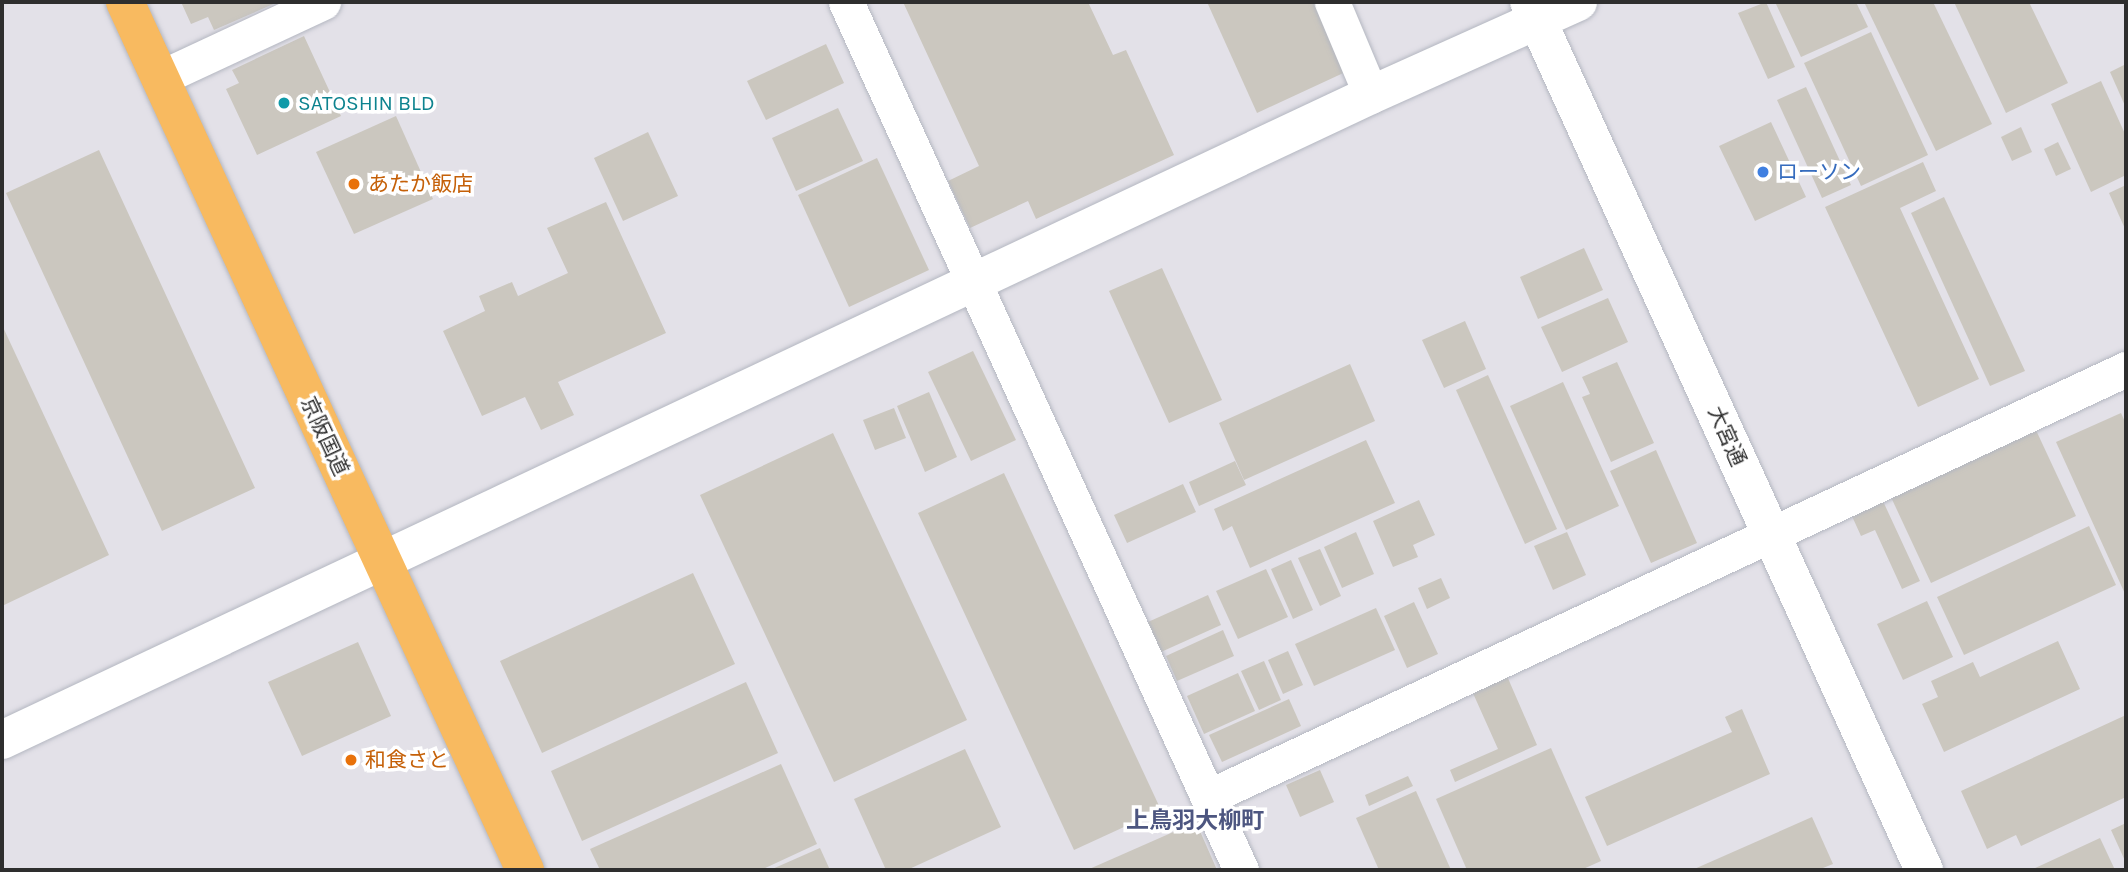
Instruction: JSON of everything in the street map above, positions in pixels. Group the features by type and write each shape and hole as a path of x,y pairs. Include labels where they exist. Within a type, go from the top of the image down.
{"highway":[{"name":"京阪国道","path":"125,2 525,870"}],"street":[{"path":"160,78 323,2"},
{"path":"846,2 1241,870"},
{"path":"1332,2 1371,95"},
{"path":"2,740 1371,95 1533,11 1578,2"},
{"name":"大宮通","path":"1533,11 1924,870"},
{"path":"1208,797 1770,532 2126,369"}],"shaded area":[{"path":"2,2 2126,2 2126,870 2,870"}],"building":[{"path":"181,2 278,2 214,30 208,17 191,24"},
{"path":"903,2 1088,2 1113,55 1126,50 1174,155 1036,219 1028,201 970,228 948,181 979,166"},
{"path":"1207,2 1323,2 1352,69 1257,113"},
{"path":"1766,2 1795,67 1768,79 1738,13"},
{"path":"1775,2 1856,2 1868,27 1801,57"},
{"path":"1864,2 1933,2 1992,124 1936,151"},
{"path":"1954,2 2029,2 2068,83 2006,113"},
{"path":"1871,32 1928,155 1861,186 1804,63"},
{"name":"SATOSHIN BLD","path":"304,36 341,116 257,155 226,89 239,83 232,70"},
{"path":"826,44 844,83 766,120 747,81"},
{"path":"2126,64 2126,108 2110,72"},
{"path":"2101,81 2126,136 2126,175 2091,192 2051,104"},
{"path":"1806,87 1851,185 1822,198 1777,100"},
{"path":"838,108 863,161 796,191 772,138"},
{"path":"396,116 433,199 354,234 316,152"},
{"name":"ローソン","path":"1771,122 1806,197 1755,221 1719,146"},
{"path":"2021,127 2032,152 2012,161 2001,137"},
{"path":"648,132 678,196 623,221 594,158"},
{"path":"2058,142 2071,169 2056,176 2044,149"},
{"path":"99,150 255,488 162,531 6,193"},
{"path":"877,158 929,270 849,307 798,195"},
{"path":"1923,162 1936,191 1900,208 1979,379 1918,407 1825,207"},
{"path":"2126,185 2126,231 2109,193"},
{"path":"1944,197 2025,371 1990,386 1911,213"},
{"path":"606,202 666,333 558,382 574,415 541,430 525,397 482,416 443,331 485,311 479,296 512,282 518,296 568,273 547,228"},
{"path":"1584,248 1603,290 1538,319 1520,277"},
{"path":"1162,268 1222,400 1169,423 1109,291"},
{"path":"1608,298 1628,342 1562,372 1541,327"},
{"path":"1465,321 1486,369 1444,388 1422,340"},
{"path":"2,325 109,555 2,606"},
{"path":"973,351 1016,440 971,461 928,372"},
{"path":"1617,362 1654,443 1611,462 1582,397 1590,394 1582,377"},
{"path":"1350,364 1375,421 1244,480 1219,423"},
{"path":"1488,375 1557,529 1525,544 1456,390"},
{"path":"1563,382 1619,506 1566,530 1510,406"},
{"path":"929,392 957,457 925,472 897,406"},
{"path":"894,408 906,438 875,450 863,420"},
{"path":"2121,413 2126,424 2126,596 2056,442"},
{"path":"2035,428 2076,516 1931,583 1890,495"},
{"path":"833,433 967,720 834,782 700,495"},
{"path":"1366,440 1395,503 1250,568 1232,526 1223,531 1214,509"},
{"path":"1656,450 1697,543 1651,563 1610,471"},
{"path":"1235,461 1246,485 1199,506 1189,482"},
{"path":"1004,473 1161,810 1074,850 918,513"},
{"path":"1183,484 1196,512 1127,543 1114,515"},
{"path":"1882,499 1920,581 1902,589 1875,530 1861,536 1851,514"},
{"path":"1419,500 1435,535 1413,545 1418,557 1393,567 1373,521"},
{"path":"2089,526 2116,585 1964,655 1937,597"},
{"path":"1356,532 1374,574 1342,588 1324,547"},
{"path":"1567,532 1586,575 1553,590 1534,546"},
{"path":"1320,549 1341,596 1320,606 1298,558"},
{"path":"1291,560 1313,610 1293,619 1271,569"},
{"path":"1266,569 1288,617 1238,639 1216,591"},
{"path":"693,573 735,664 542,753 500,661"},
{"path":"1441,578 1450,598 1427,609 1418,588"},
{"path":"1208,595 1221,625 1161,652 1148,622"},
{"path":"1927,601 1953,657 1903,680 1877,624"},
{"path":"1414,602 1438,654 1407,668 1384,616"},
{"path":"1376,608 1395,650 1314,686 1295,644"},
{"path":"1223,630 1234,656 1177,681 1166,656"},
{"path":"2058,641 2080,689 1944,752 1922,704 1938,697 1931,681 1973,662 1980,677"},
{"path":"358,642 391,716 302,756 268,682"},
{"path":"1288,651 1303,685 1283,694 1268,660"},
{"path":"1264,661 1281,700 1259,710 1241,671"},
{"path":"1238,673 1255,711 1204,734 1187,696"},
{"path":"1507,676 1537,745 1455,782 1450,770 1498,749 1472,691"},
{"path":"746,682 778,753 582,841 551,771"},
{"path":"1289,699 1301,726 1222,762 1209,735"},
{"path":"1742,709 1770,774 1607,846 1585,797 1732,732 1725,717"},
{"path":"2126,715 2126,797 2021,846 2016,835 1987,849 1961,791"},
{"path":"1551,748 1601,861 1581,870 1467,870 1436,799"},
{"path":"965,749 1001,827 907,870 886,870 854,799"},
{"path":"781,764 817,844 761,870 600,870 590,849"},
{"path":"1320,770 1334,802 1300,817 1286,785"},
{"path":"1408,776 1413,786 1369,806 1365,795"},
{"path":"1416,791 1451,870 1379,870 1356,818"},
{"path":"1812,817 1833,864 1818,870 1692,870"},
{"path":"1196,822 1217,870 1087,870"},
{"path":"2126,823 2126,863 2111,830"},
{"path":"2100,838 2115,870 2031,870"},
{"path":"820,848 830,870 770,870"}],"place":[{"name":"SATOSHIN BLD","path":"284,103"},
{"name":"ローソン","path":"1763,172"},
{"name":"あたか飯店","path":"354,184"},
{"name":"和食さと","path":"351,760"}],"district":[{"name":"上鳥羽大柳町","path":"1195,821"}]}
